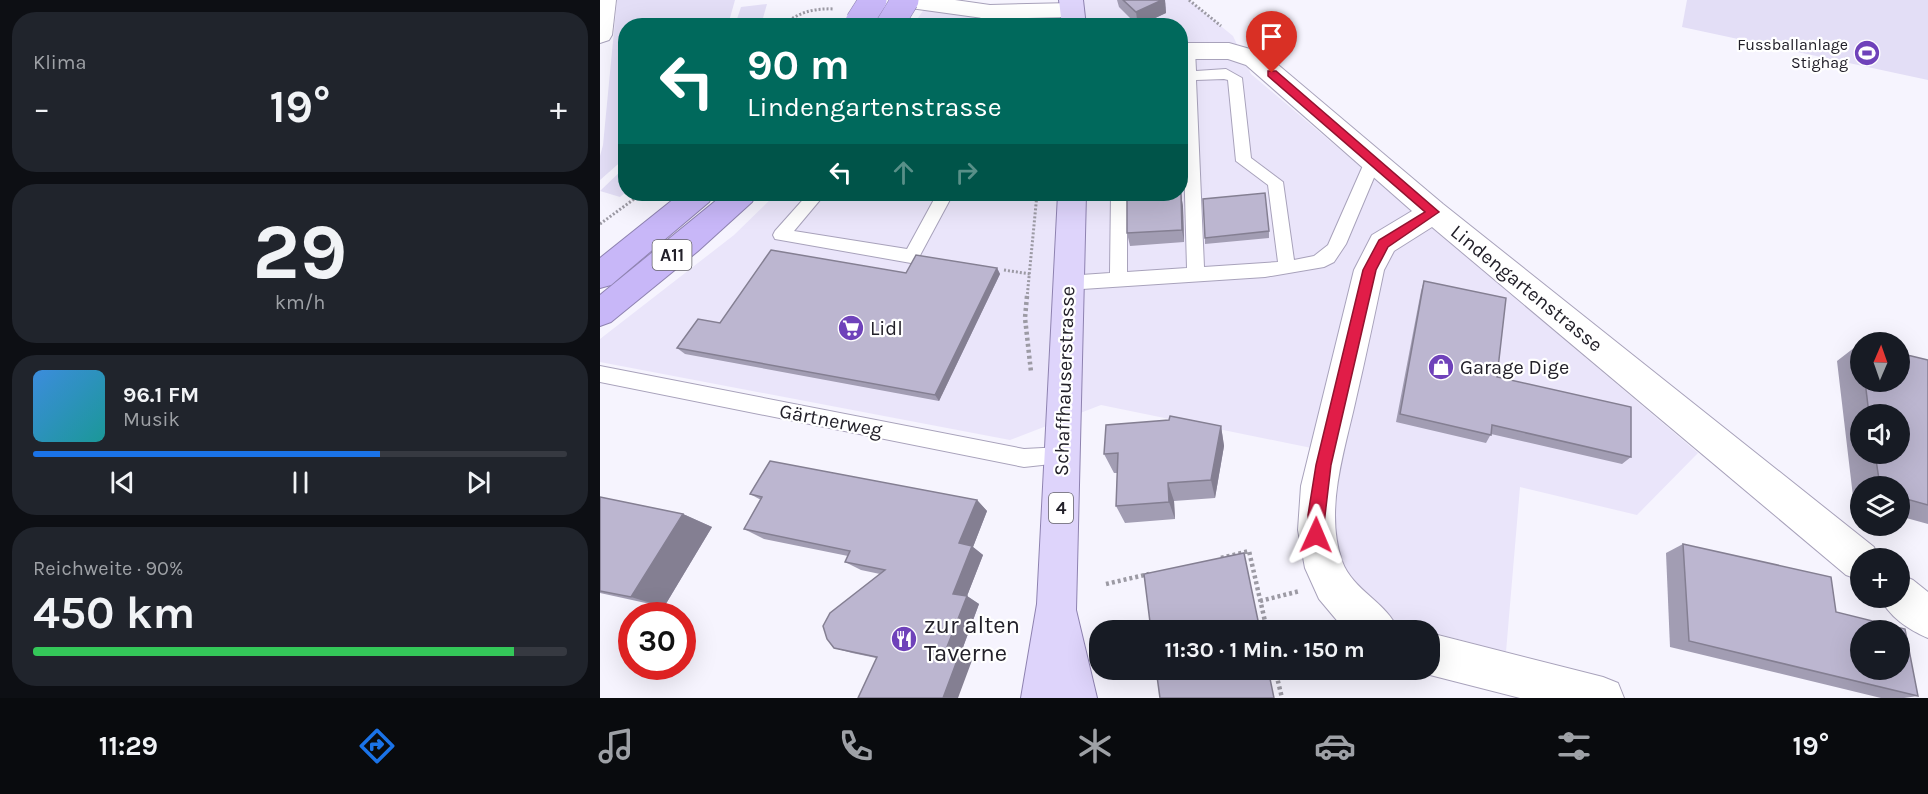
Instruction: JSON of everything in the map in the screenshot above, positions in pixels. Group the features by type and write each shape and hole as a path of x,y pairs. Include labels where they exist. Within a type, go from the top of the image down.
{"highway":[{"path":"862,18 873,0"},
{"path":"894,18 904,0"},
{"path":"600,261 688,201"},
{"name":"A11","path":"600,276 690,201"},
{"name":"A11","path":"600,313 687,243 734,201"}],"main road":[{"name":"Schaffhauserstrasse","path":"1042,698 1058,604 1067,283 1072,201"},
{"name":"Schaffhauserstrasse","path":"1058,604 1076,698"}],"street":[{"path":"600,35 604,0"},
{"path":"904,0 982,18"},
{"path":"998,18 1072,12"},
{"name":"Lindengartenstrasse","path":"1188,51 1229,51 1255,59 1433,212 1850,553"},
{"path":"1355,620 1330,583 1320,556 1316,535 1316,515 1323,465 1369,270 1383,243 1433,212"},
{"path":"1910,603 1928,618"},
{"path":"1440,657 1603,698"}],"lane":[{"path":"1188,79 1226,74 1235,78 1244,161 1275,182 1287,267"},
{"path":"1188,101 1196,274"},
{"path":"1067,283 1287,267 1306,265 1328,257 1338,244 1373,160"},
{"path":"811,201 781,235 911,256 941,201"},
{"path":"1118,280 1119,201"},
{"name":"Gärtnerweg","path":"600,374 1024,458 1062,456"}],"path":[{"path":"1190,0 1233,36 1229,51"},
{"path":"600,224 631,201"},
{"path":"1025,318 1036,201"},
{"path":"1004,270 1030,274"},
{"path":"1216,559 1250,551 1265,620"},
{"path":"1106,584 1161,571"},
{"path":"1278,680 1282,698"}],"shaded area":[{"path":"617,0 735,0 730,18 618,18 618,164 600,180 600,156"},
{"path":"1071,0 1189,0 1233,36 1251,74 1698,453 1637,515 1520,487 1506,652 1440,634 1440,620 1391,620 1373,608 1343,572 1330,530 1341,454 1101,405 1010,440 600,362 600,339 734,235 769,201 1188,201 1188,18 918,18 927,5 1071,10"},
{"name":"Fussballanlage Stighag","path":"1687,0 1928,0 1928,80 1682,27"},
{"path":"767,4 763,18 737,18 741,7"},
{"path":"618,174 618,196 600,191"}],"building":[{"path":"1123,0 1162,0 1136,12"},
{"path":"1265,193 1269,231 1205,238 1203,199"},
{"path":"1127,201 1181,201 1182,230 1127,233"},
{"name":"Lidl","path":"771,250 906,273 916,255 997,268 935,395 677,348 698,319 720,323"},
{"path":"1424,281 1506,298 1497,377 1631,407 1631,457 1492,425 1491,435 1400,414"},
{"path":"1910,356 1928,360 1928,505 1910,500 1910,476 1878,476 1877,464 1910,464 1910,404 1868,404 1866,392 1910,392"},
{"path":"1170,416 1221,426 1211,480 1168,483 1169,502 1116,506 1118,453 1104,454 1106,425 1169,420"},
{"path":"770,461 977,500 959,543 972,546 953,594 967,596 947,647 961,650 943,698 858,698 877,657 834,648 827,639 823,626 830,613 885,570 845,562 850,551 744,529 762,497 750,494"},
{"path":"600,497 683,514 631,597 600,591"},
{"path":"1683,544 1831,577 1836,612 1868,620 1850,620 1850,680 1689,641"},
{"path":"1244,553 1258,620 1150,620 1144,574"},
{"path":"1910,655 1918,696 1851,680 1910,680"},
{"path":"1158,680 1270,680 1274,698 1160,698"}],"place":[{"name":"Fussballanlage Stighag","path":"1867,53"},
{"name":"Lidl","path":"851,328"},
{"name":"Garage Dige","path":"1441,367"},
{"name":"zur alten Taverne","path":"904,639"}],"route":[{"path":"1272,73 1433,212 1383,243 1369,270 1323,465 1316,515 1316,535"}]}
